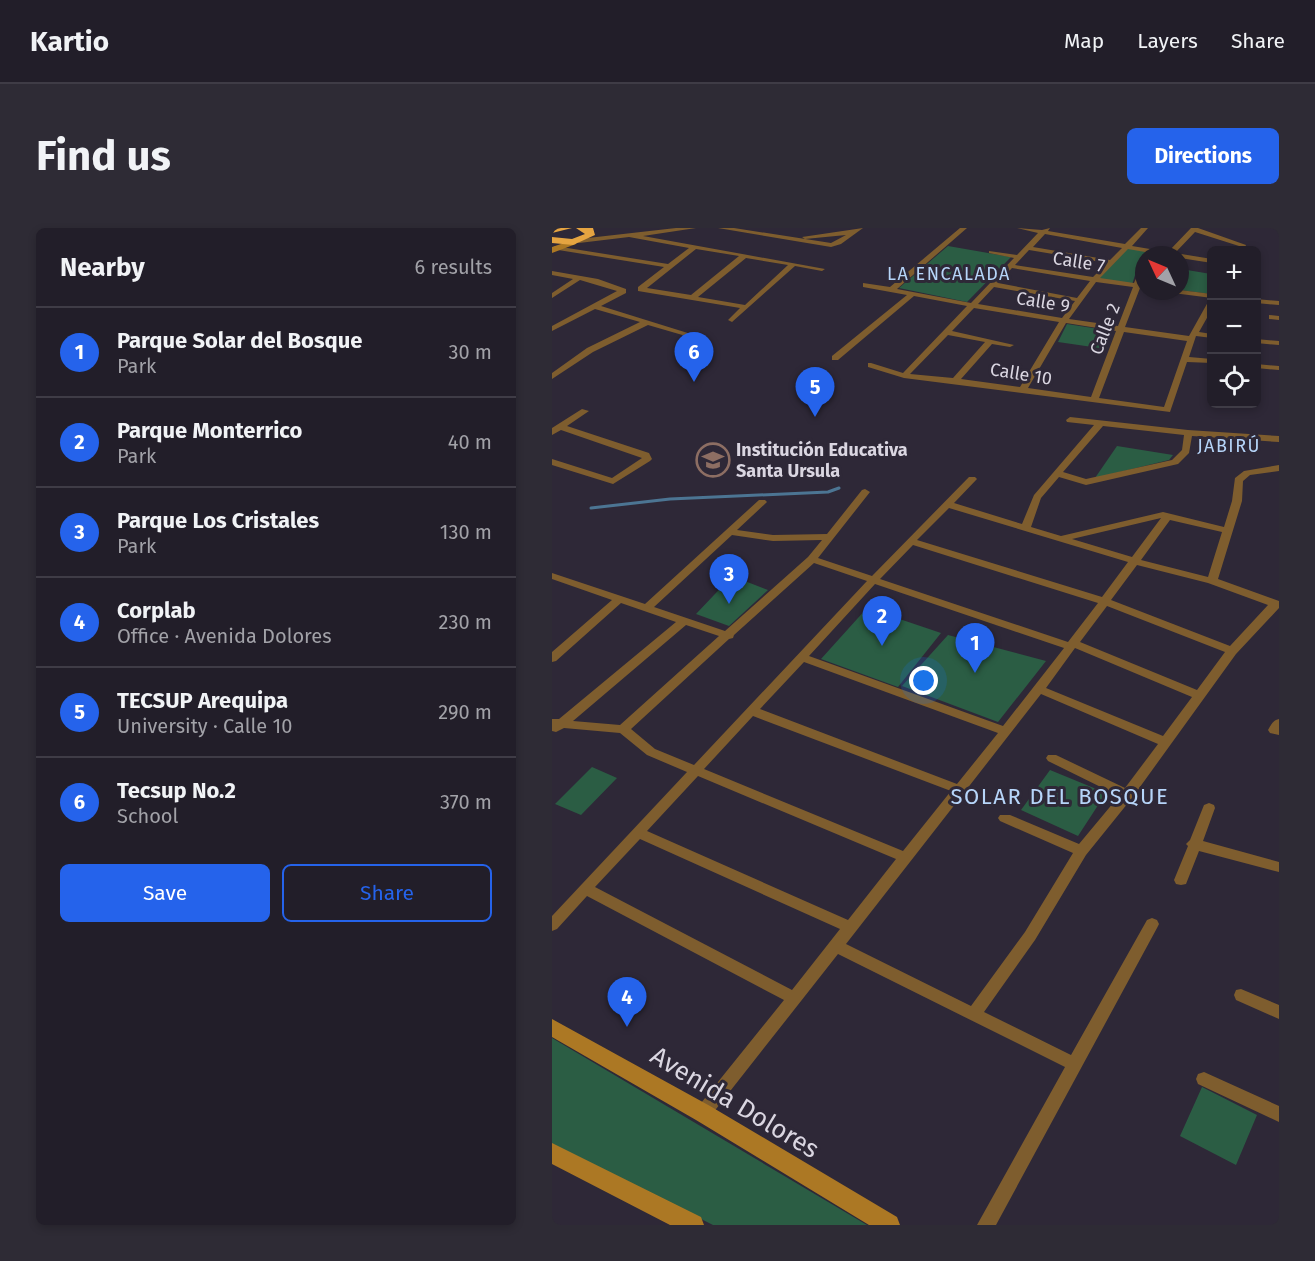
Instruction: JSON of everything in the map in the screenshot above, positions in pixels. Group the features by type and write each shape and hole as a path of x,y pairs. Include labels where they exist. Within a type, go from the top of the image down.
{"highway":[{"path":"552,232 568,228"},
{"path":"553,246 574,242 591,233 580,228"}],"main road":[{"name":"Avenida Dolores","path":"552,1027 703,1113 889,1225"},
{"path":"552,1154 693,1225"}],"street":[{"path":"574,242 660,230 693,228"},
{"path":"721,228 834,245 858,230"},
{"path":"891,290 964,228"},
{"path":"1020,228 1046,230 1135,248"},
{"path":"1023,390 1064,321 1094,280 1145,228"},
{"path":"1178,246 1194,229 1242,246"},
{"path":"786,239 858,230"},
{"path":"904,376 1046,230"},
{"path":"628,235 822,269"},
{"path":"553,246 669,266"},
{"path":"694,247 641,288 746,307"},
{"path":"1028,248 1110,262"},
{"path":"991,252 1018,257"},
{"path":"693,297 745,255"},
{"path":"1189,257 1207,260"},
{"path":"732,320 793,264"},
{"name":"Calle 7","path":"1010,266 1135,286"},
{"path":"552,273 623,291 597,307 552,329"},
{"path":"552,296 579,278"},
{"path":"992,284 1079,300"},
{"name":"Calle 9","path":"866,285 1064,321 1120,329 1207,336"},
{"path":"1189,293 1207,295"},
{"path":"835,358 912,294"},
{"name":"Calle 2","path":"1094,401 1120,329 1135,298"},
{"path":"1261,301 1279,303"},
{"path":"597,307 703,339"},
{"path":"1207,311 1193,336 1185,359 1207,361"},
{"path":"552,377 590,350 645,323"},
{"path":"946,332 1010,345"},
{"path":"954,382 990,341"},
{"path":"1261,341 1279,343"},
{"name":"Calle 10","path":"871,365 904,376 1023,390 1167,411 1185,359"},
{"path":"552,365 564,368"},
{"path":"1261,366 1279,368"},
{"path":"556,430 585,411"},
{"path":"1070,420 1188,433 1279,439"},
{"path":"1026,527 1037,497 1100,424"},
{"path":"552,462 613,481 647,459 646,455 556,430"},
{"path":"1057,473 1086,482 1175,462 1184,457 1188,450 1188,433"},
{"path":"1212,581 1237,501 1238,480 1247,473 1279,468"},
{"path":"552,925 639,833 694,770 972,478"},
{"path":"623,729 812,559 865,492"},
{"path":"648,607 762,502"},
{"path":"946,504 1134,561 1212,581 1277,605 1232,651 1127,795 1081,852 1030,936 973,1015"},
{"path":"1062,538 1168,516 1229,531"},
{"path":"703,1113 1039,689 1168,516"},
{"path":"730,532 773,538 831,537"},
{"path":"912,542 1104,601 1232,651"},
{"path":"812,559 1072,645 1198,695"},
{"path":"554,578 621,598 729,636"},
{"path":"552,657 621,598"},
{"path":"554,727 684,621"},
{"path":"802,657 1005,731"},
{"path":"1039,689 1165,742"},
{"path":"752,711 958,789"},
{"path":"1279,723 1274,730 1279,731"},
{"path":"554,727 623,729 651,752 904,857"},
{"path":"1052,758 1127,795"},
{"path":"1181,880 1193,844 1209,808"},
{"path":"1005,818 1081,852"},
{"path":"639,833 849,927"},
{"path":"1193,844 1279,867"},
{"path":"586,889 794,998"},
{"path":"986,1225 1152,924"},
{"path":"836,946 1074,1064"},
{"path":"1241,995 1279,1012"},
{"path":"1204,1079 1279,1114"}],"green space":[{"path":"948,246 1011,257 967,302 899,288"},
{"path":"1128,248 1135,249 1135,275 1132,285 1098,279"},
{"path":"1189,270 1207,273 1207,293 1189,291"},
{"path":"1067,324 1112,331 1106,349 1058,342"},
{"path":"1117,446 1173,455 1169,460 1095,478"},
{"path":"732,576 768,590 729,626 696,614"},
{"path":"867,608 941,633 898,687 821,659"},
{"path":"948,635 1046,661 998,722 902,686"},
{"path":"592,767 617,778 581,815 555,804"},
{"path":"1050,770 1106,793 1078,836 1021,810"},
{"path":"552,1038 867,1225 713,1225 552,1144"},
{"path":"1202,1087 1257,1115 1236,1165 1180,1136"}],"waterway":[{"path":"591,508 670,499 828,492 839,488"}],"place":[{"name":"Tecsup No.2","path":"694,382"},
{"name":"TECSUP Arequipa","path":"815,417"},
{"name":"Institución Educativa Santa Ursula","path":"713,460"},
{"name":"Parque Los Cristales","path":"729,604"},
{"name":"Parque Monterrico","path":"882,646"},
{"name":"Parque Solar del Bosque","path":"975,673"},
{"name":"Corplab","path":"627,1027"}],"district":[{"name":"LA ENCALADA","path":"949,274"},
{"name":"JABIRÚ","path":"1229,446"},
{"name":"SOLAR DEL BOSQUE","path":"1060,796"}]}
